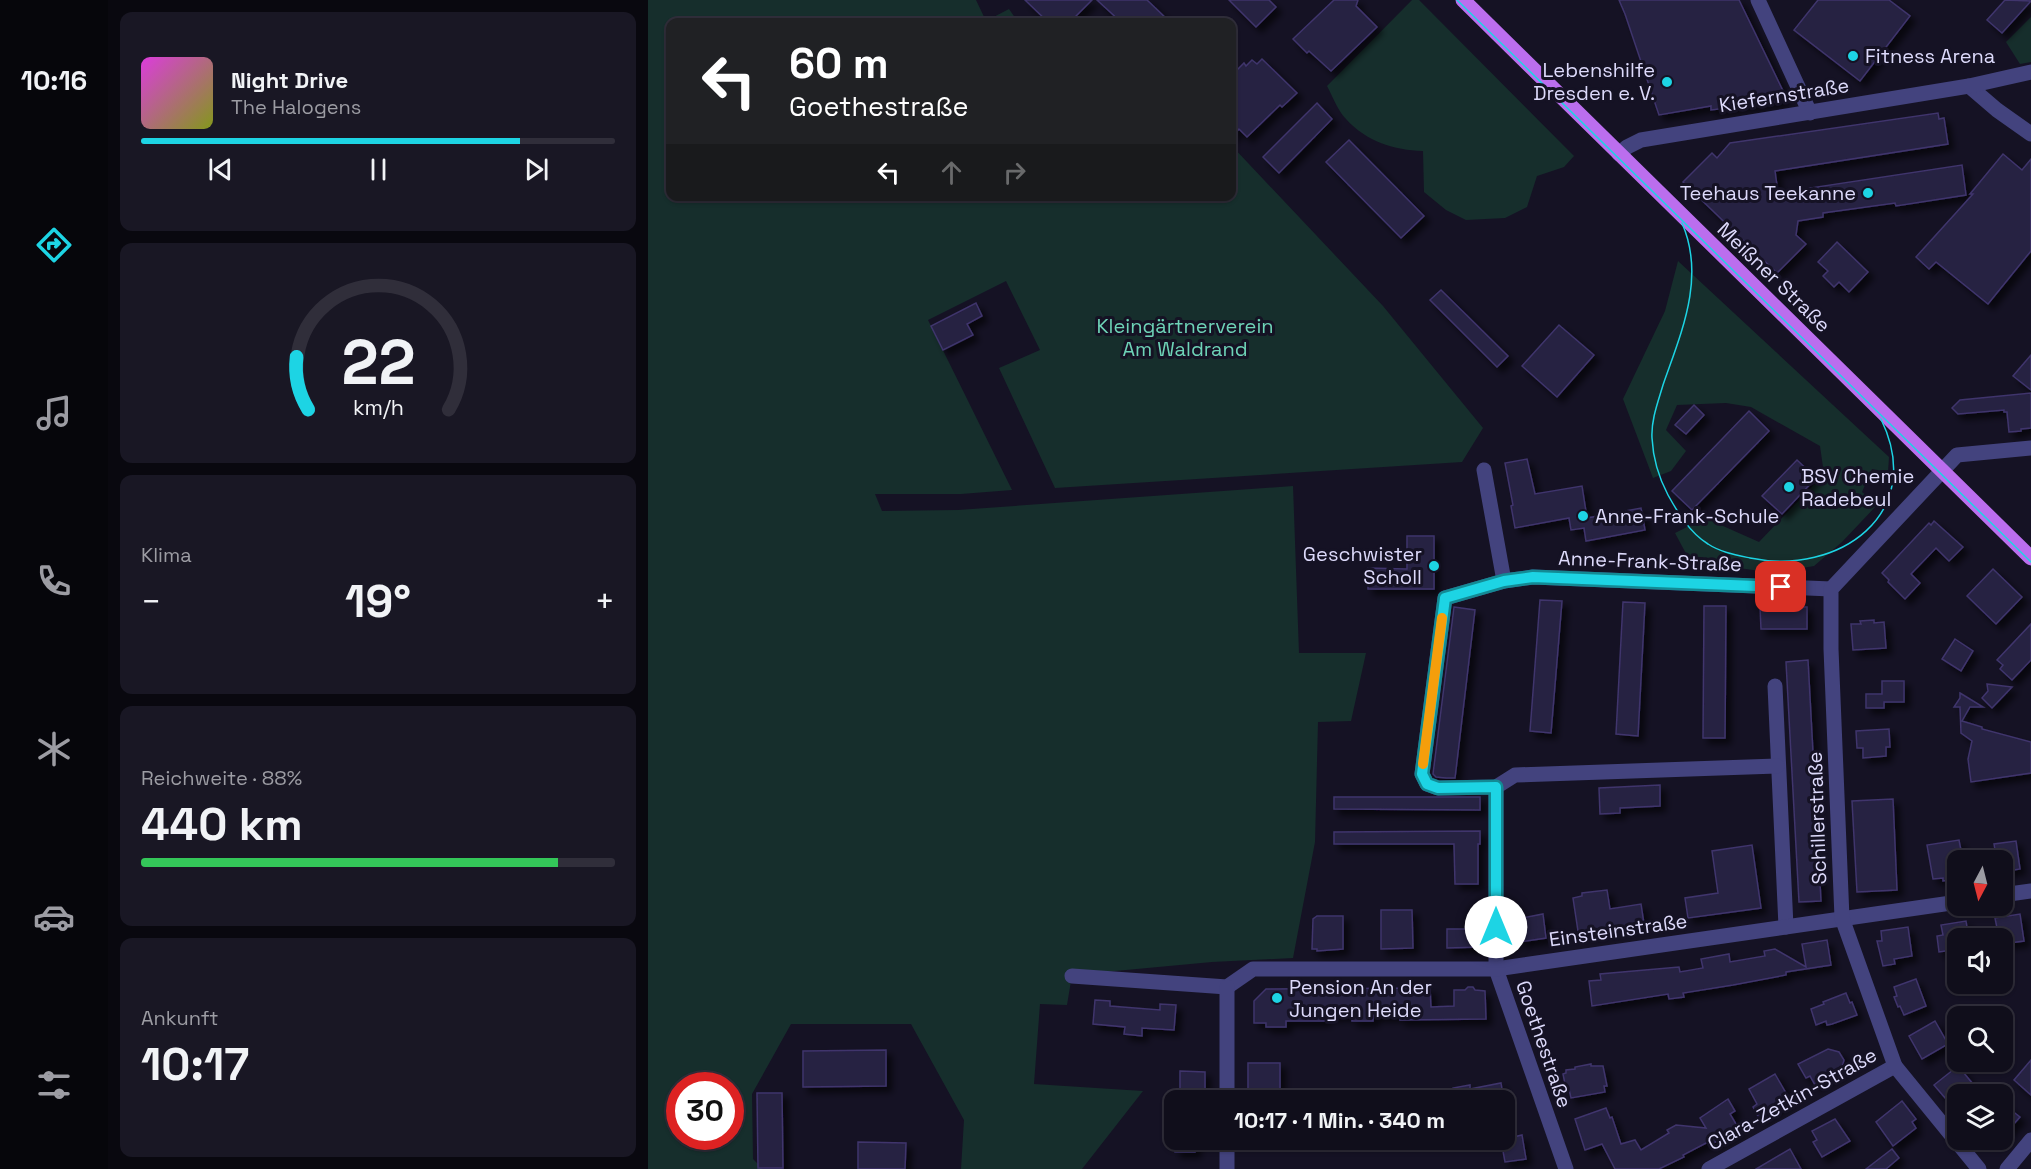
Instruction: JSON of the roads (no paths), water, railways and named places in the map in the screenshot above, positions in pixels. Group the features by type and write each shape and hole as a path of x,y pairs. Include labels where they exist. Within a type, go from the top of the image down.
{"main road":[{"name":"Meißner Straße","path":"1463,0 2031,558"}],"street":[{"path":"1758,0 1810,113"},
{"name":"Kiefernstraße","path":"1619,154 1641,140 1969,86 2031,72"},
{"path":"1969,86 1997,110 2031,134"},
{"path":"1831,589 1957,455 2031,448"},
{"path":"1484,470 1504,581"},
{"name":"Anne-Frank-Straße","path":"1496,787 1438,788 1427,784 1422,774 1445,598 1504,581 1533,577 1831,589"},
{"name":"Schillerstraße","path":"1831,589 1831,649 1842,918 1896,1066 1979,1169"},
{"name":"Schillerstraße","path":"1775,686 1786,927"},
{"path":"1496,787 1515,775 1777,765"},
{"name":"Goethestraße","path":"1496,787 1496,969 1566,1169"},
{"path":"2013,893 2031,891"},
{"name":"Einsteinstraße","path":"1227,987 1253,969 1496,969 1947,904"},
{"path":"1072,976 1227,987 1227,1090"},
{"name":"Clara-Zetkin-Straße","path":"1709,1169 1896,1066"},
{"path":"2007,1169 2031,1140"},
{"path":"1227,1150 1227,1169"}],"tram line":[{"path":"1457,0 2031,562"},
{"path":"1682,223 1689,244 1692,264 1691,285 1683,325 1655,411 1652,438 1659,475 1680,516 1696,534 1713,547 1728,553 1783,561 1814,557 1843,547 1866,531 1883,509 1892,483 1892,453 1881,419"}],"place":[{"name":"Fitness Arena","path":"1853,56"},
{"name":"Lebenshilfe Dresden e. V.","path":"1667,82"},
{"name":"Teehaus Teekanne","path":"1868,193"},
{"name":"BSV Chemie Radebeul","path":"1789,487"},
{"name":"Anne-Frank-Schule","path":"1583,516"},
{"name":"Geschwister Scholl","path":"1434,566"},
{"name":"Pension An der Jungen Heide","path":"1277,998"}],"park label":[{"name":"Kleingärtnerverein Am Waldrand","path":"1185,338"}]}
